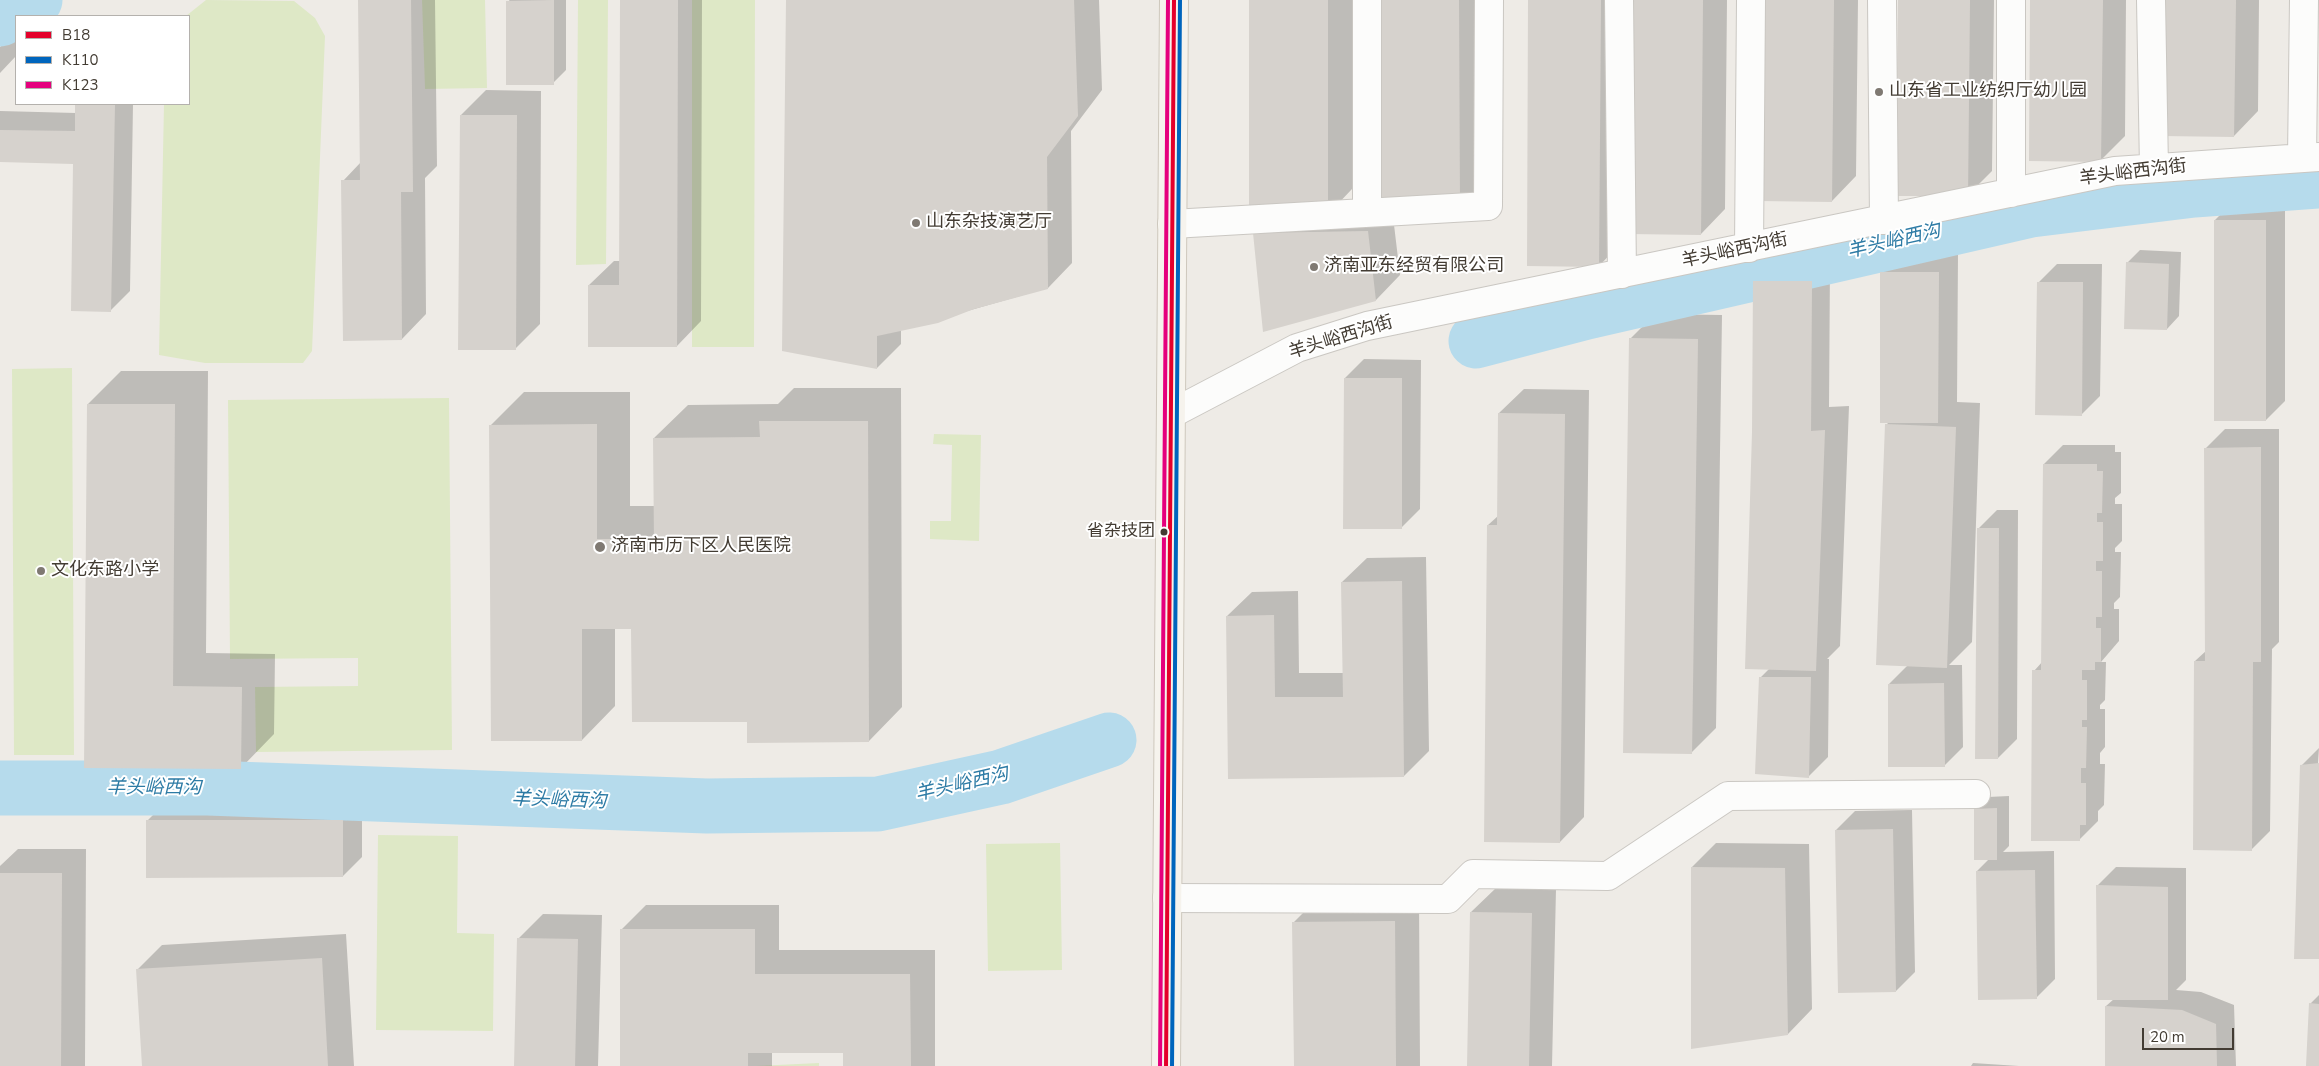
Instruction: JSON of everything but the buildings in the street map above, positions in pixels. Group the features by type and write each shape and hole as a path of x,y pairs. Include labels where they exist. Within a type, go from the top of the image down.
{"main road":[{"path":"1166,1066 1174,0"}],"street":[{"path":"1367,0 1367,213"},
{"path":"1172,224 1488,206 1489,0"},
{"path":"1619,0 1622,274"},
{"path":"1749,248 1751,0"},
{"path":"1882,0 1884,220"},
{"path":"2011,0 2011,193"},
{"path":"2151,0 2154,168"},
{"path":"2304,0 2310,157"},
{"name":"羊头峪西沟街","path":"1170,414 1297,348 1367,326 2114,171 2310,157"},
{"path":"1167,898 1448,899 1473,874 1608,876 1728,796 1976,794"}],"green space":[{"path":"206,0 294,1 315,18 325,36 312,351 303,363 205,363 159,355 164,105 190,105 190,15 187,15"},
{"path":"422,0 485,0 487,88 425,89"},
{"path":"578,0 608,0 606,264 576,265"},
{"path":"692,0 755,0 754,347 692,347"},
{"path":"72,368 74,755 14,755 12,369"},
{"path":"449,398 452,750 256,752 255,687 358,686 358,658 230,659 228,400"},
{"path":"934,434 981,435 979,541 930,539 930,521 951,521 952,445 933,444"},
{"path":"378,835 458,836 457,933 494,934 493,1031 376,1030"},
{"path":"1060,843 1062,970 988,971 986,844"},
{"path":"819,1063 819,1066 756,1066"}],"waterway":[{"path":"0,19 35,0"},
{"name":"羊头峪西沟","path":"1476,341 1587,312 2031,210 2194,190 2319,181"},
{"name":"羊头峪西沟","path":"0,788 208,788 707,806 878,804 1001,777 1109,740"}],"transit line":[{"name":"K123","path":"1160,1066 1168,0"},
{"name":"B18","path":"1166,1066 1174,0"},
{"name":"K110","path":"1172,1066 1180,0"}],"place":[{"name":"山东省工业纺织厅幼儿园","path":"1879,92"},
{"name":"山东杂技演艺厅","path":"916,223"},
{"name":"济南亚东经贸有限公司","path":"1314,267"},
{"name":"省杂技团","path":"1164,532"},
{"name":"济南市历下区人民医院","path":"600,547"},
{"name":"文化东路小学","path":"41,571"}]}
